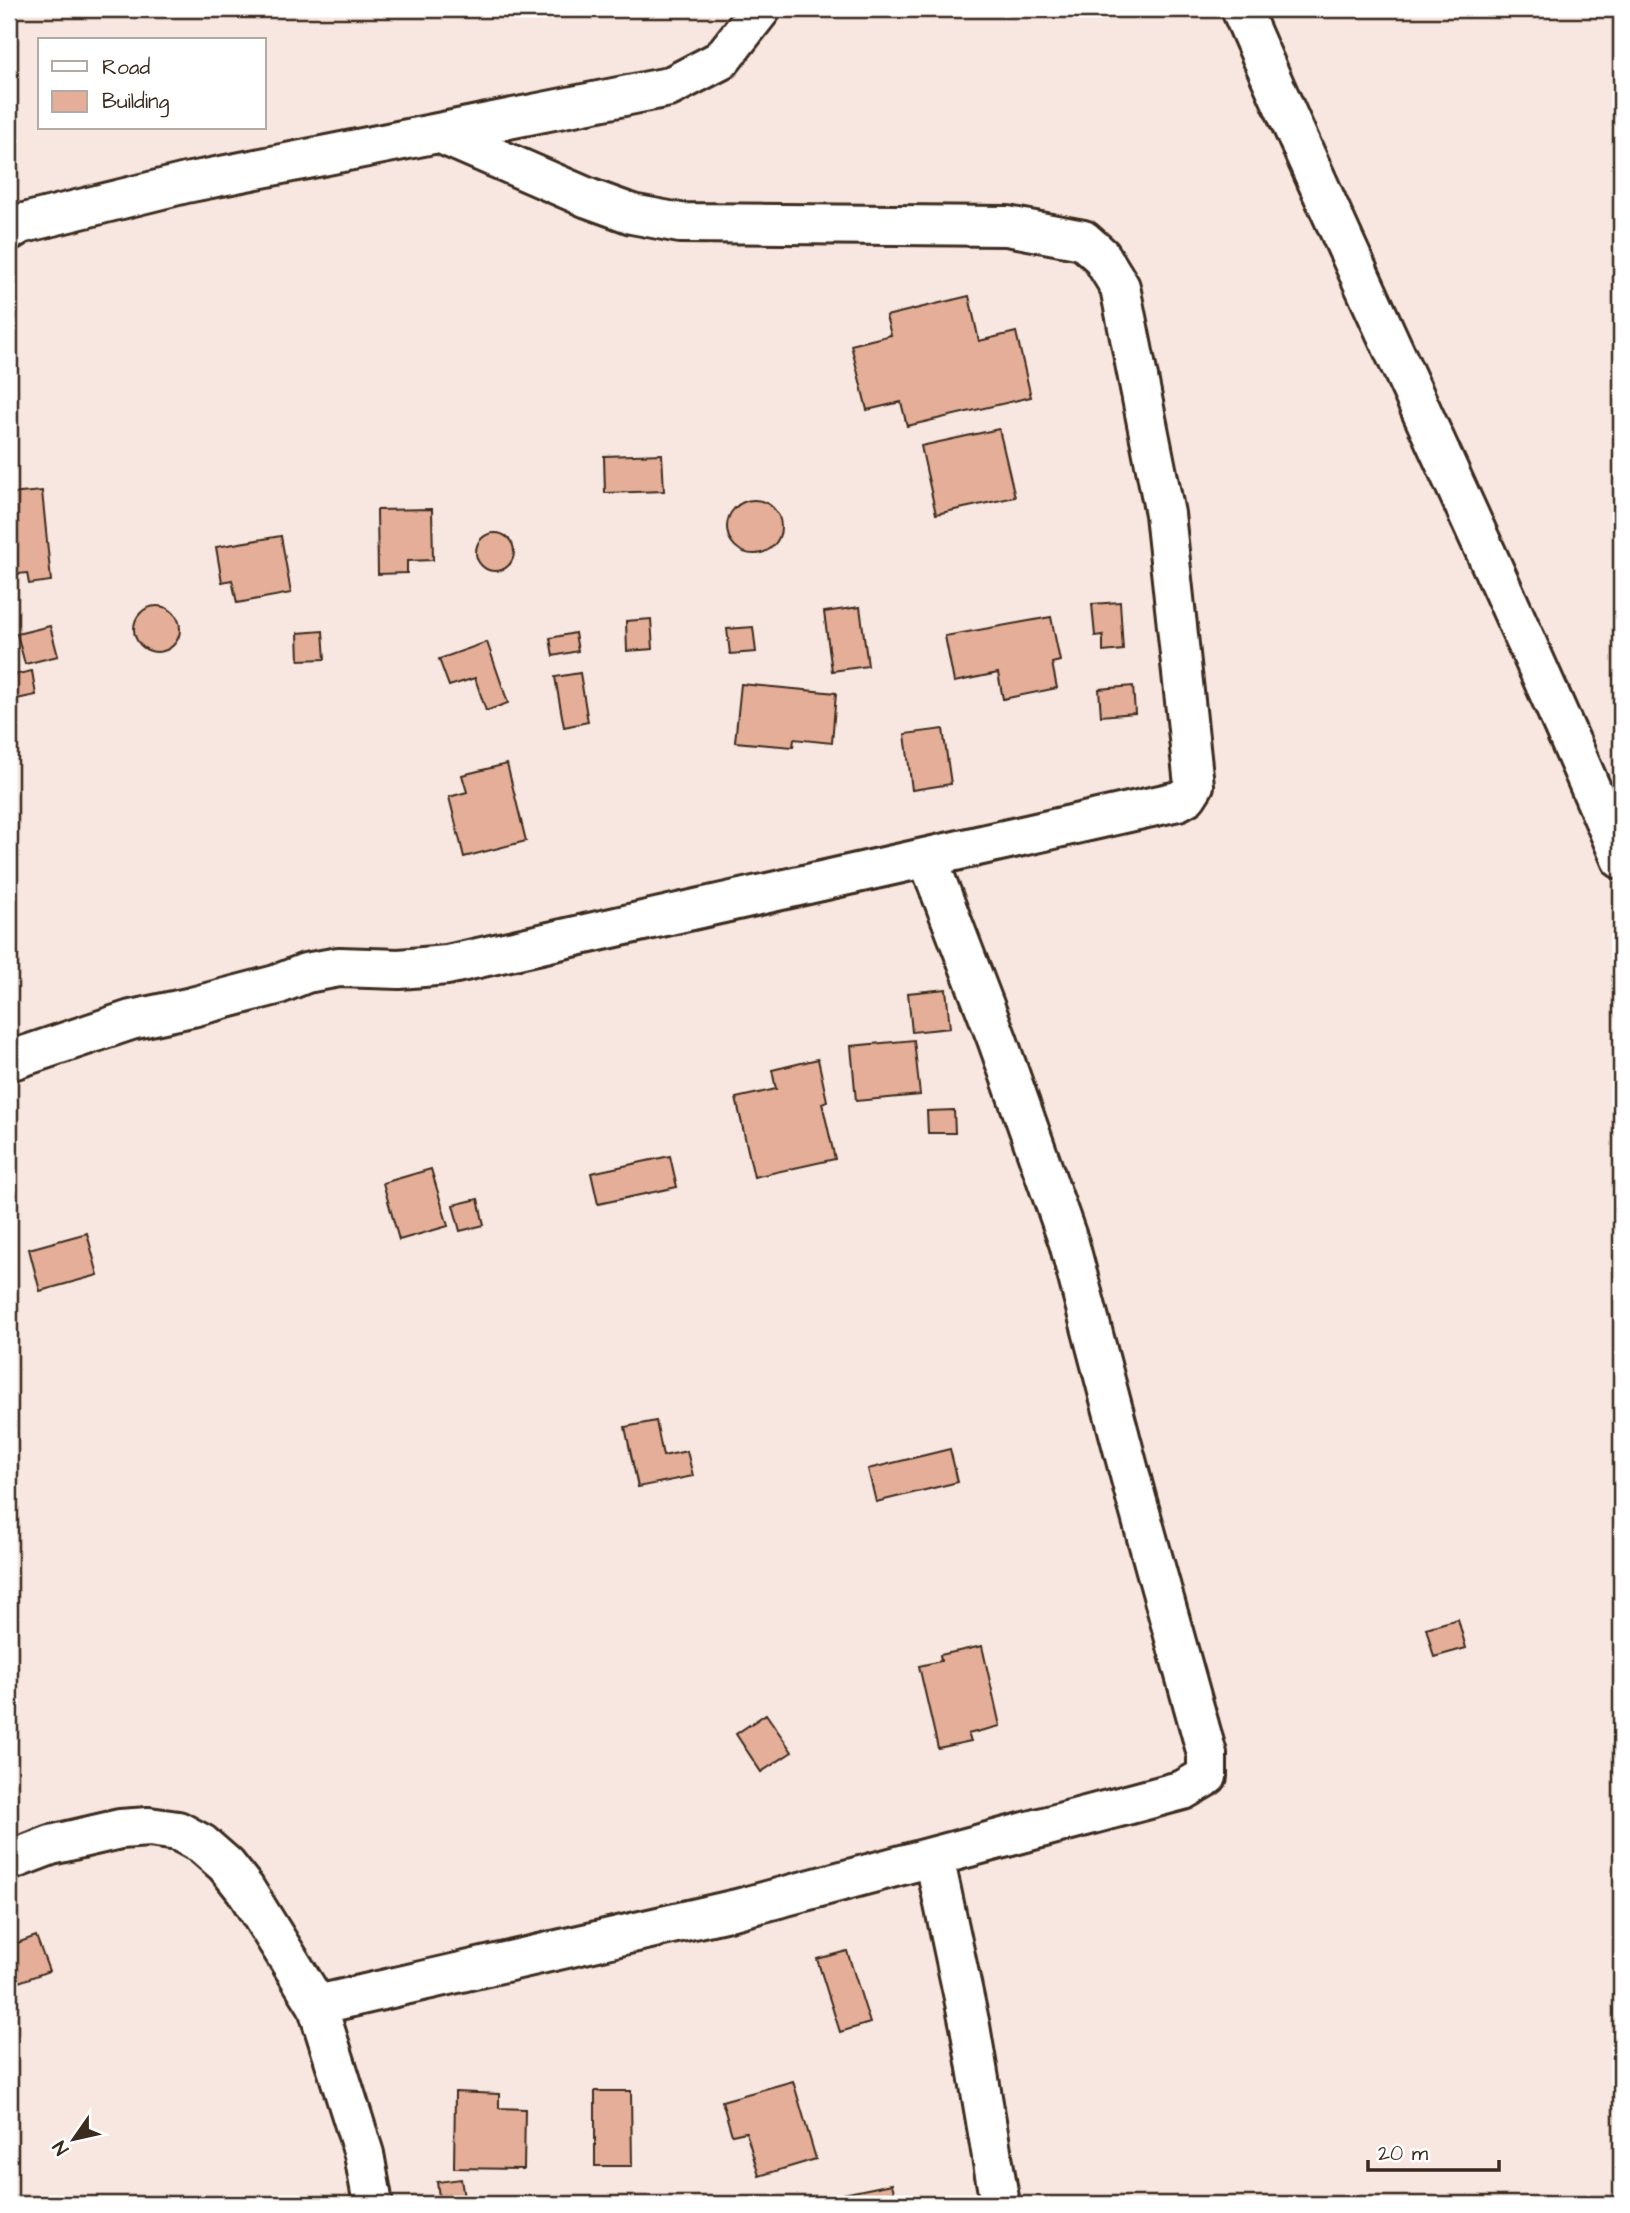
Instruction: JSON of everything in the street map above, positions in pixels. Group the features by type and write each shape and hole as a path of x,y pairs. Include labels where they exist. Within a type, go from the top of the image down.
{"street":[{"path":"9,231 20,224 186,183 669,87 720,60 761,9"},
{"path":"1241,9 1305,157 1566,728 1621,859"},
{"path":"9,1061 131,1020 276,985 306,973 339,967 399,969 447,965 1178,801 1187,796 1194,785 1165,514 1120,287 1101,256 1083,240 1007,226 680,223 632,214 588,198 441,134"},
{"path":"317,2005 737,1909 1183,1790 1207,1776 1207,1754 1069,1243 997,1038 928,859"},
{"path":"9,1861 51,1845 121,1829 149,1827 178,1831 202,1844 226,1865 299,1973 317,2005 364,2154 373,2204"},
{"path":"934,1857 970,2026 1000,2204"}],"building":[{"path":"969,296 979,341 1016,332 1031,397 907,426 901,402 867,410 851,345 891,335 886,316"},
{"path":"999,429 1015,497 936,514 921,446"},
{"path":"662,454 664,491 605,493 604,456"},
{"path":"42,491 51,581 29,584 27,573 9,575 9,494"},
{"path":"754,500 773,508 781,527 773,546 754,554 735,546 727,527 735,508"},
{"path":"432,509 433,560 407,561 407,573 378,574 377,510"},
{"path":"495,533 509,538 514,552 509,566 495,571 481,566 476,552 481,538"},
{"path":"281,536 291,593 237,603 232,580 222,582 216,547"},
{"path":"1120,602 1123,650 1103,652 1103,635 1095,636 1092,604"},
{"path":"157,606 173,613 180,629 173,645 157,652 141,645 134,629 141,613"},
{"path":"860,607 868,666 832,671 824,612"},
{"path":"1051,617 1060,661 1052,663 1057,688 1003,699 998,673 954,682 945,636"},
{"path":"651,619 653,649 627,651 626,621"},
{"path":"50,626 58,656 25,664 17,634"},
{"path":"753,627 756,652 730,654 727,629"},
{"path":"323,631 325,659 299,660 298,633"},
{"path":"575,633 578,651 553,656 550,638"},
{"path":"487,642 508,703 486,711 475,678 449,686 439,659"},
{"path":"32,671 36,695 12,700 9,676"},
{"path":"580,673 588,722 564,727 555,677"},
{"path":"741,684 836,693 832,743 794,739 793,747 735,742"},
{"path":"1133,686 1135,713 1101,716 1099,689"},
{"path":"943,729 951,784 912,790 905,734"},
{"path":"507,764 526,841 464,857 449,797 467,792 462,775"},
{"path":"946,989 950,1028 912,1032 908,993"},
{"path":"914,1040 920,1095 856,1101 851,1046"},
{"path":"818,1059 827,1101 822,1103 835,1159 754,1177 736,1098 776,1089 772,1070"},
{"path":"954,1110 955,1133 928,1133 927,1111"},
{"path":"670,1156 677,1187 598,1204 591,1173"},
{"path":"431,1169 448,1226 399,1240 383,1183"},
{"path":"478,1199 484,1225 460,1231 453,1205"},
{"path":"87,1233 98,1275 40,1291 29,1249"},
{"path":"656,1421 663,1456 687,1451 693,1476 638,1487 625,1427"},
{"path":"950,1449 958,1482 876,1502 868,1469"},
{"path":"1458,1619 1466,1648 1434,1657 1426,1628"},
{"path":"982,1646 1000,1726 968,1734 971,1741 938,1748 919,1666 941,1661 940,1655"},
{"path":"766,1714 792,1752 761,1772 736,1734"},
{"path":"36,1936 49,1971 19,1982 9,1955 9,1946"},
{"path":"847,1951 870,2023 840,2032 817,1959"},
{"path":"793,2081 816,2159 759,2176 746,2132 732,2135 722,2101"},
{"path":"595,2091 631,2091 632,2166 595,2166"},
{"path":"455,2092 499,2094 499,2108 525,2109 524,2169 454,2168"},
{"path":"461,2179 465,2204 440,2204 437,2182"},
{"path":"892,2184 897,2204 846,2204 843,2194"}]}
